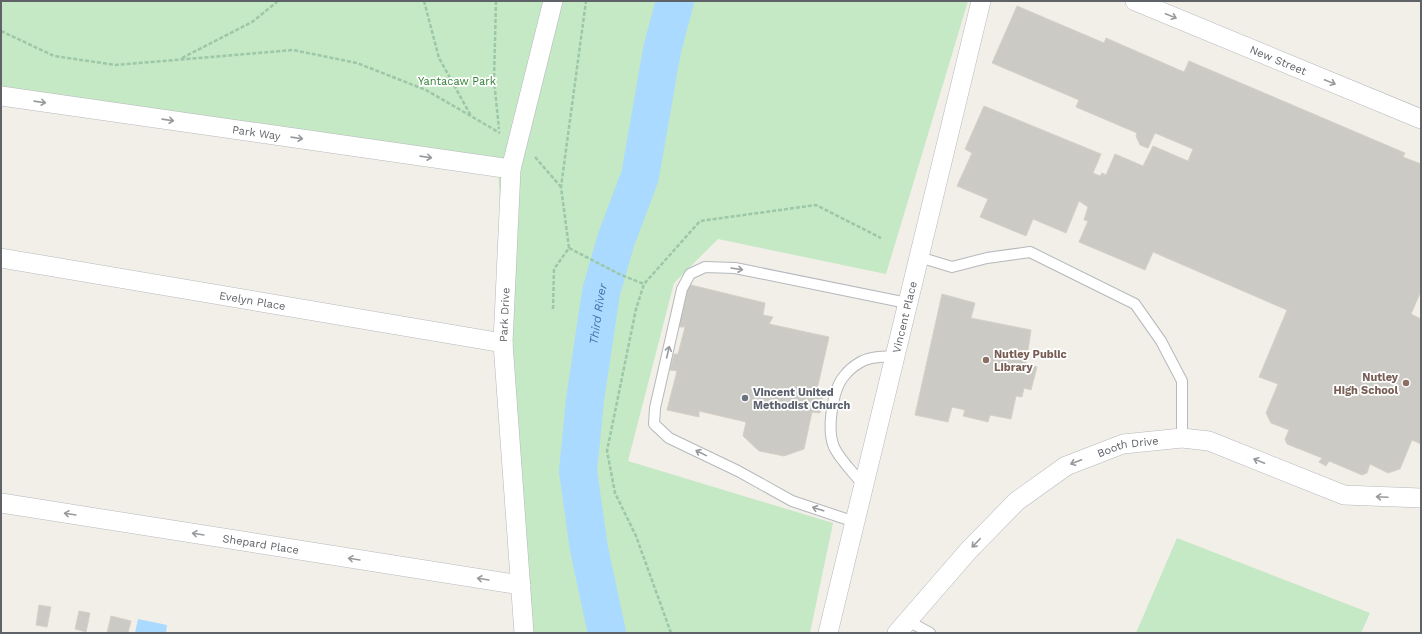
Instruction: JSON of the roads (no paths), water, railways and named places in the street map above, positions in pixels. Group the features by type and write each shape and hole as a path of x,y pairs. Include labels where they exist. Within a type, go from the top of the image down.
{"street":[{"name":"Park Drive","path":"524,633 503,343 511,169 553,1"},
{"name":"Vincent Place","path":"828,633 981,1"},
{"name":"New Street","path":"1135,1 1421,119"},
{"name":"Park Way","path":"1,96 511,169"},
{"name":"Evelyn Place","path":"1,258 503,343"},
{"name":"Booth Drive","path":"903,627 970,550 1017,501 1066,466 1123,444 1182,438 1209,441 1344,495 1421,498"},
{"name":"Shepard Place","path":"1,503 521,585"}],"lane":[{"path":"919,257 952,267 986,258 1030,252 1135,304 1161,341 1182,381 1182,438"},
{"path":"855,522 792,501 738,471 669,438 654,424 655,408 682,289 690,274 705,266 735,268 908,303"},
{"path":"864,485 834,448 830,431 831,414 836,390 844,375 860,362 873,357 895,356"},
{"path":"903,627 930,633"}],"water":[{"path":"138,619 167,625 166,633 135,633"}],"waterway":[{"name":"Third River","path":"607,633 589,549 578,471 585,400 601,292 616,240 640,176 662,50 675,1"}],"place":[{"name":"Nutley Public Library","path":"986,360"},
{"name":"Nutley High School","path":"1406,383"},
{"name":"Vincent United Methodist Church","path":"745,398"}],"park label":[{"name":"Yantacaw Park","path":"457,81"}]}
